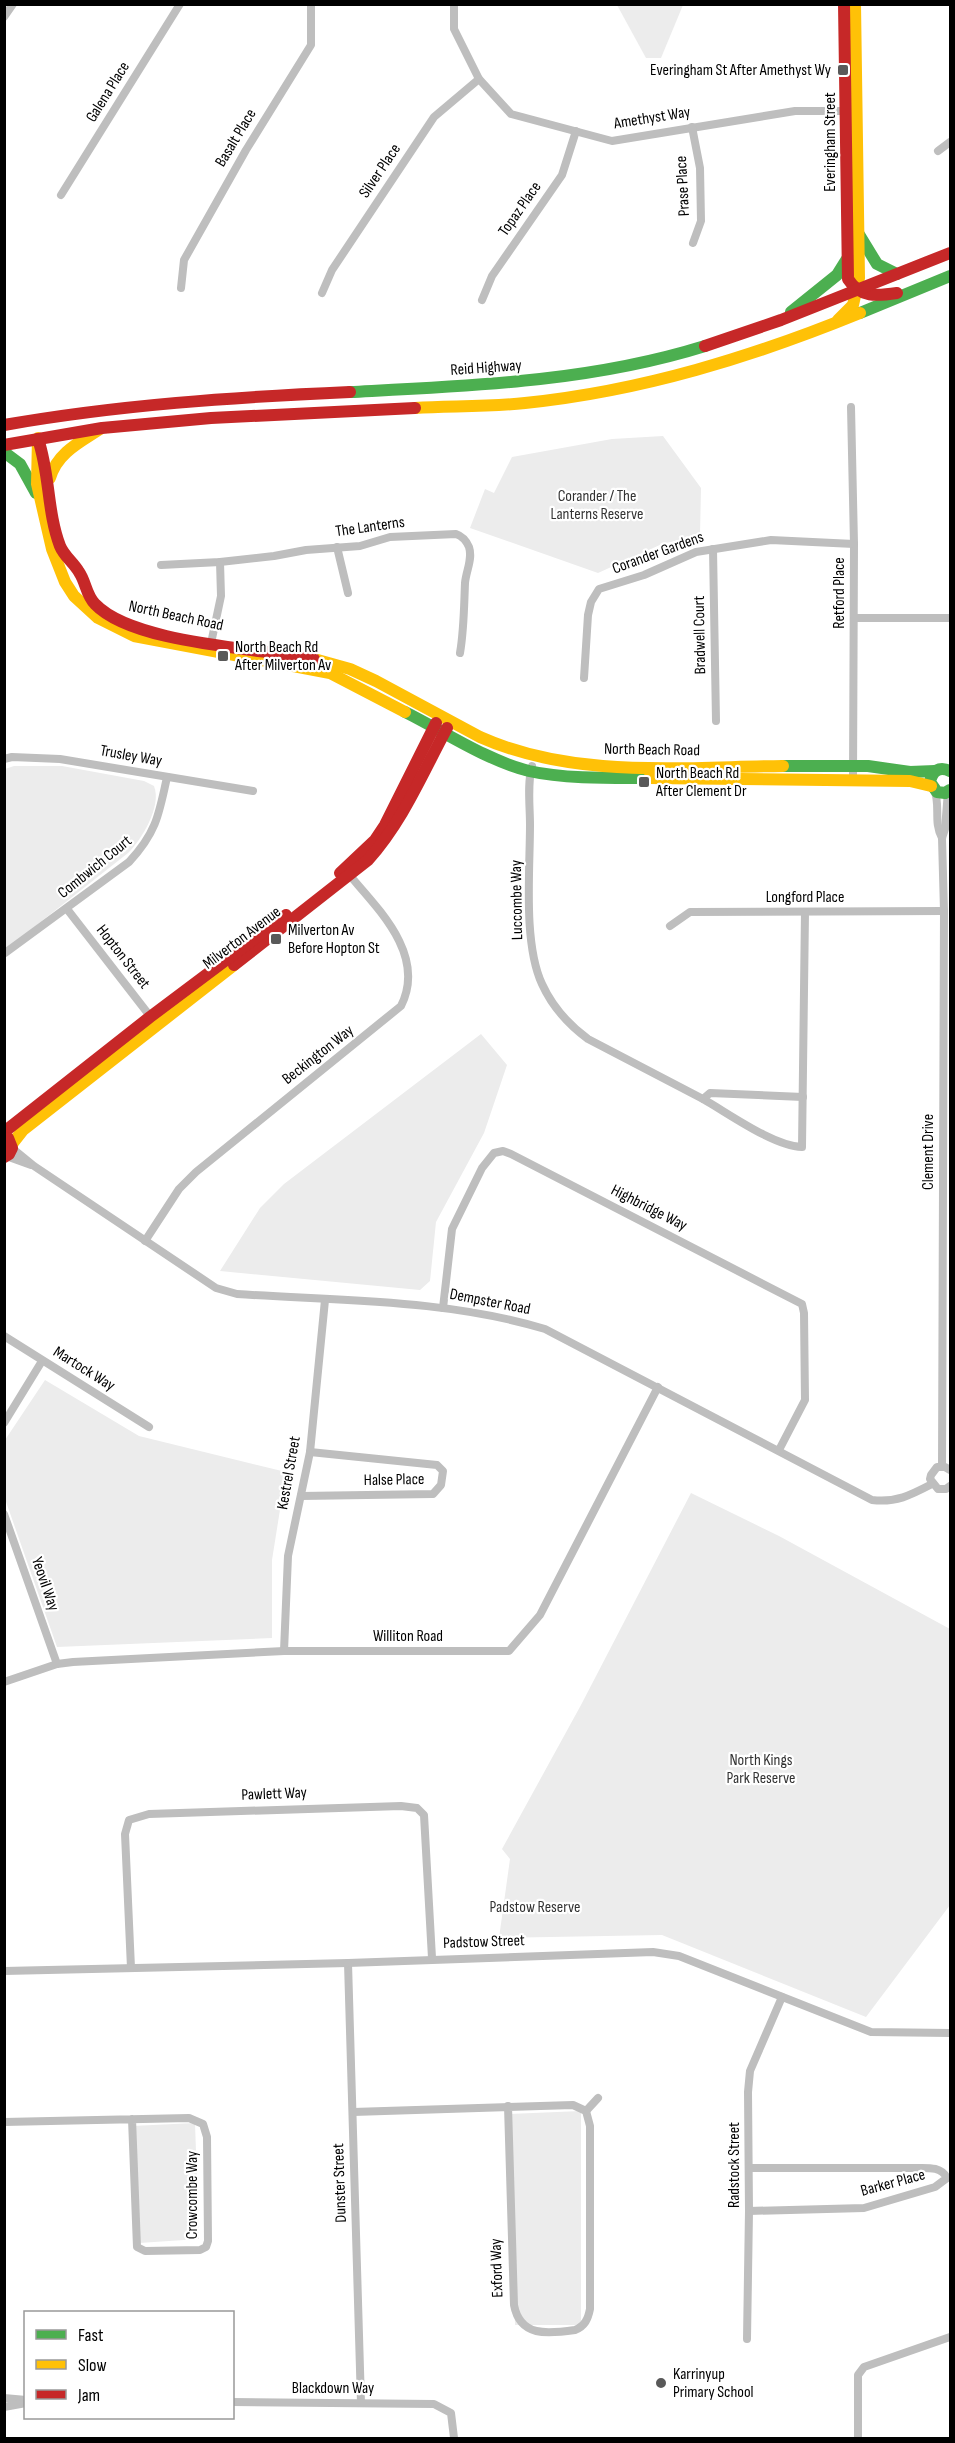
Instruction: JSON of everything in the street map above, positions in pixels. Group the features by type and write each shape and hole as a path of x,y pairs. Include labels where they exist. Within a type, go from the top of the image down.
{"main road":[{"name":"Everingham Street","path":"844,4 858,233 855,286"},
{"name":"Everingham Street","path":"855,4 847,259 855,286"},
{"path":"858,233 873,260 883,268 897,274"},
{"name":"Reid Highway","path":"4,425 84,412 191,400 485,385 606,370 664,357 780,322 855,286 897,274 951,253"},
{"path":"780,322 837,275 847,259"},
{"path":"4,445 102,428 211,418 525,403 626,388 719,365 786,343 951,276"},
{"path":"855,286 866,296 876,297 913,291"},
{"path":"836,323 853,304 855,286"},
{"path":"4,434 38,438 84,412"},
{"path":"50,478 54,464 61,456 102,428"},
{"name":"North Beach Road","path":"38,438 45,454 50,478 60,546 78,570 84,589 97,607 114,618 135,627 330,673 496,759 530,771 599,778 910,781 940,793 949,791"},
{"name":"North Beach Road","path":"38,438 34,466 36,493 60,573 72,594 87,610 107,625 134,636 304,657 339,666 376,681 496,744 534,757 587,765 762,768 853,766 890,768 914,773 935,771 941,768 951,771"},
{"path":"4,452 13,456 22,466 36,493"},
{"name":"Milverton Avenue","path":"7,1146 154,1020 347,872 385,825 445,719"},
{"path":"932,788 930,778 935,771"}],"street":[{"path":"4,17 13,4"},
{"name":"Galena Place","path":"61,195 180,4"},
{"name":"Basalt Place","path":"181,288 184,261 246,150 311,45 312,4"},
{"name":"Amethyst Way","path":"454,4 453,29 479,79 511,114 612,141 795,111 851,111"},
{"name":"Silver Place","path":"322,293 332,270 434,117 479,79"},
{"name":"Prase Place","path":"692,127 700,168 700,221 693,243"},
{"name":"Topaz Place","path":"482,300 492,276 562,174 576,131"},
{"path":"938,151 951,142"},
{"name":"Retford Place","path":"851,407 854,544 853,780"},
{"name":"The Lanterns","path":"161,565 220,562 360,546 390,537 439,534 463,537 470,548 470,562 465,580 464,632 460,653"},
{"name":"Corander Gardens","path":"584,678 588,615 591,602 599,589 644,575 696,552 713,549 771,540 854,544"},
{"path":"338,547 348,593"},
{"name":"Bradwell Court","path":"713,549 716,721"},
{"path":"210,646 220,596 220,562"},
{"path":"854,618 951,618"},
{"name":"Trusley Way","path":"4,759 12,757 60,759 252,791"},
{"name":"Luccombe Way","path":"534,757 530,771 530,926 541,983 567,1020 588,1040 703,1099 776,1141 792,1147 802,1147 805,912"},
{"name":"Combwich Court","path":"5,954 129,862 145,844 158,820 167,777"},
{"name":"Clement Drive","path":"932,788 938,802 937,830 942,838"},
{"name":"Clement Drive","path":"932,1484 931,1474 937,1467 942,1466 947,1082 942,838 949,791"},
{"name":"Beckington Way","path":"145,1241 179,1189 196,1172 401,1006 407,993 409,980 402,944 347,872"},
{"name":"Hopton Street","path":"67,909 154,1020"},
{"name":"Longford Place","path":"670,926 690,912 944,911"},
{"path":"703,1099 710,1094 803,1097"},
{"name":"Dempster Road","path":"7,1146 216,1288 237,1294 443,1308 515,1320 545,1329 872,1500 896,1501 932,1484"},
{"name":"Highbridge Way","path":"443,1308 452,1229 482,1168 494,1153 503,1151 511,1154 802,1304 805,1400 779,1450"},
{"name":"Kestrel Street","path":"284,1651 288,1556 310,1452 325,1300"},
{"name":"Martock Way","path":"4,1336 149,1427"},
{"path":"4,1423 42,1361"},
{"name":"Williton Road","path":"4,1682 57,1664 284,1651 510,1652 540,1615 658,1387"},
{"name":"Halse Place","path":"302,1496 433,1494 441,1485 442,1471 437,1465 310,1452"},
{"path":"942,1466 951,1470"},
{"path":"932,1484 942,1490 950,1487"},
{"name":"Yeovil Way","path":"4,1514 57,1664"},
{"name":"Pawlett Way","path":"131,1968 125,1834 129,1820 149,1814 287,1808 401,1806 417,1808 424,1815 432,1958"},
{"name":"Padstow Street","path":"4,1971 348,1963 432,1958 653,1952 679,1956 871,2032 951,2033"},
{"name":"Dunster Street","path":"348,1963 361,2403"},
{"name":"Radstock Street","path":"747,2339 750,2071 782,1997"},
{"path":"353,2112 573,2105 585,2111 598,2098"},
{"name":"Exford Way","path":"508,2106 514,2305 521,2324 527,2329 536,2331 567,2331 582,2327 588,2319 590,2309 590,2126 585,2111"},
{"name":"Crowcombe Way","path":"4,2122 132,2119 189,2118 203,2124 207,2137 208,2241 206,2247 200,2250 145,2251 137,2247 132,2119"},
{"name":"Barker Place","path":"749,2168 938,2169 947,2178 935,2187 864,2208 749,2211"},
{"path":"858,2439 858,2375 864,2367 951,2337"},
{"path":"4,2398 24,2402"},
{"path":"4,2407 24,2402"},
{"name":"Blackdown Way","path":"234,2402 434,2404 452,2413 454,2439"}],"green space":[{"path":"617,5 683,5 661,58 646,58"},
{"name":"Corander / The Lanterns Reserve","path":"663,436 701,488 700,535 662,544 598,573 470,528 485,489 494,493 512,457 612,439"},
{"path":"14,766 62,766 144,781 154,786 156,794 149,822 128,853 5,950 5,769"},
{"path":"481,1034 507,1065 484,1133 436,1222 430,1281 420,1290 220,1271 260,1208 284,1184"},
{"path":"45,1380 139,1436 286,1472 272,1560 272,1638 57,1647 4,1496 5,1440"},
{"name":"North Kings Park Reserve","path":"691,1493 779,1536 950,1629 950,1905 866,2017 662,1935 499,1938 510,1859 502,1849 581,1705"},
{"path":"581,2111 581,2325 515,2325 509,2114"},
{"path":"195,2123 199,2239 139,2243 132,2126"}],"traffic: fast":[{"path":"858,233 877,264 897,274"},
{"path":"791,312 837,275 847,259"},
{"path":"860,313 950,276"},
{"path":"350,392 484,384 574,375 618,368 705,346"},
{"path":"4,452 20,464 36,493"},
{"path":"405,712 481,753 529,771 573,777 649,778"},
{"path":"783,766 868,766 910,772 935,771"},
{"path":"950,771 937,770 930,782 937,792 945,793 950,790"}],"traffic: slow":[{"path":"838,320 853,305 859,278 855,4"},
{"path":"415,408 511,404 612,390 737,358 860,313"},
{"path":"50,478 53,469 64,455 100,429"},
{"path":"38,438 37,484 52,549 65,582 74,596 98,618 134,636 330,673 405,712"},
{"path":"314,659 350,669 376,681 480,737 516,750 553,759 628,768 783,766"},
{"path":"649,778 910,781 931,786"},
{"path":"12,1144 23,1130 234,965"}],"traffic: jam":[{"path":"844,4 848,279 864,293 876,295 897,293"},
{"path":"705,346 781,320 950,253"},
{"path":"4,425 90,412 176,403 350,392"},
{"path":"4,445 102,428 211,418 415,408"},
{"path":"38,439 60,546 79,572 95,604 113,617 138,628 166,636 314,659"},
{"path":"340,873 375,840 385,825 436,723"},
{"path":"234,965 368,860 402,813 447,728"},
{"path":"4,1132 150,1017 286,915"},
{"path":"4,1157 12,1148 8,1138"}],"place":[{"name":"Everingham St After Amethyst Wy","path":"843,70"},
{"name":"North Beach Rd After Milverton Av","path":"223,656"},
{"name":"North Beach Rd After Clement Dr","path":"644,782"},
{"name":"Milverton Av Before Hopton St","path":"276,939"},
{"name":"Karrinyup Primary School","path":"661,2383"}],"park label":[{"name":"Padstow Reserve","path":"535,1907"}]}
